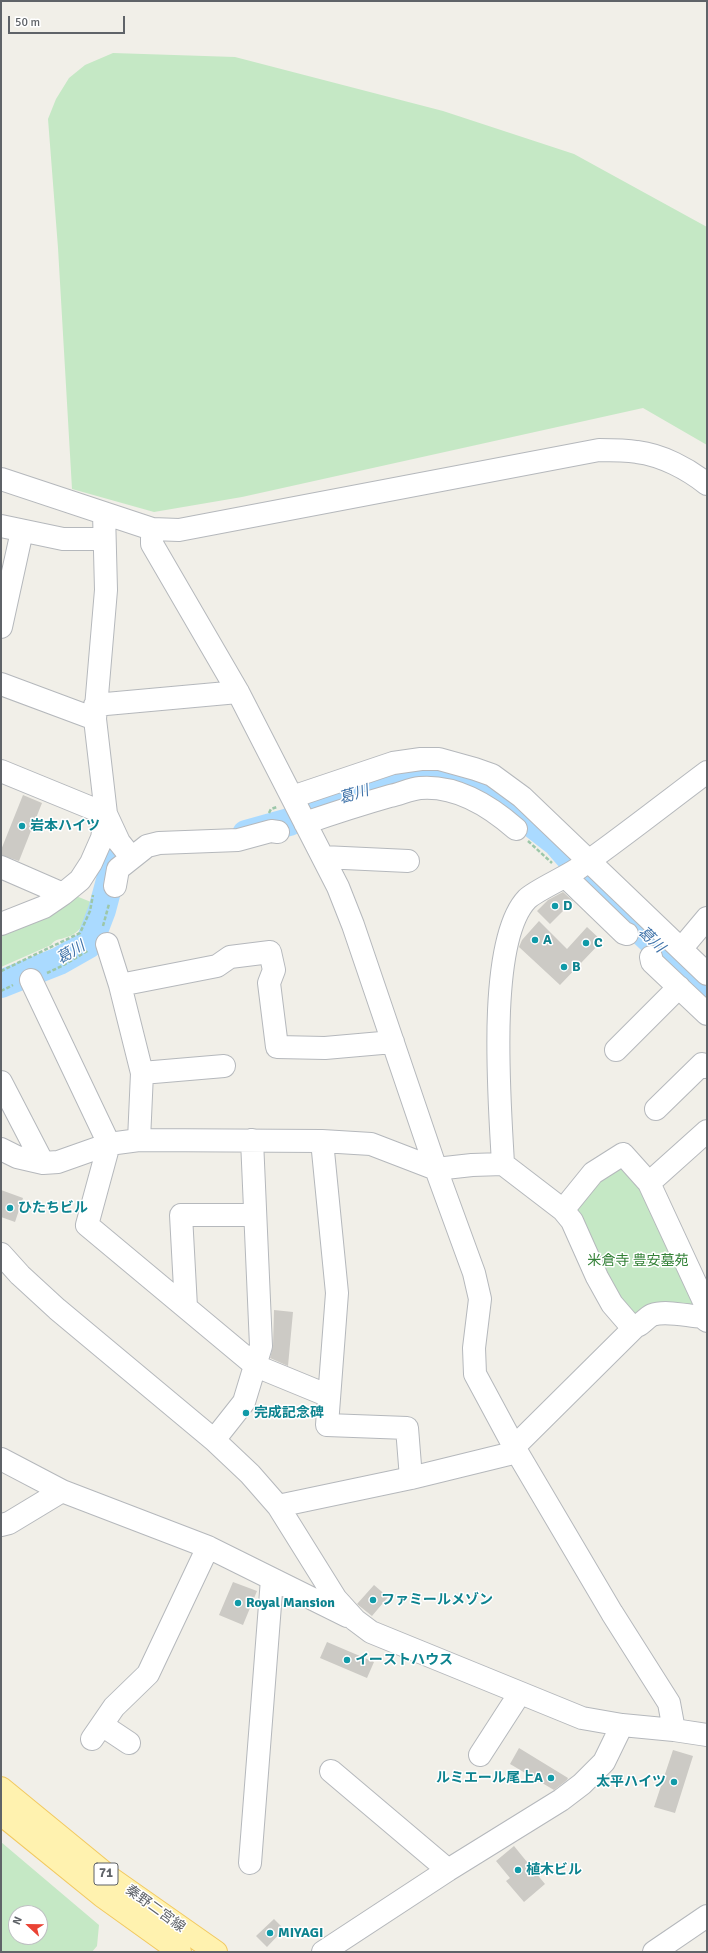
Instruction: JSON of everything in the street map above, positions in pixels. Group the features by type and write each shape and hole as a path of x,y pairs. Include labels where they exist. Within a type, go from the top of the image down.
{"main road":[{"name":"秦野二宮線","path":"1,1788 112,1878 216,1952"},
{"name":"秦野二宮線","path":"1,1814 102,1896 180,1952"}],"street":[{"path":"1,479 152,529 187,529 599,450 638,452 664,460 693,473 707,484"},
{"path":"1,924 44,907 80,880 91,863 102,838 106,814 95,712 106,590 104,512"},
{"path":"1,526 62,539 104,539"},
{"path":"152,529 152,544 238,692 338,887 353,925 436,1170 474,1272 480,1299 474,1348 475,1374 516,1449 612,1613 669,1703 674,1730"},
{"path":"1,627 22,531"},
{"path":"1,684 95,712 238,692"},
{"path":"292,797 406,760 439,759 492,775 522,797 707,974"},
{"path":"1,771 106,814 125,849 118,869 115,886"},
{"path":"503,1164 499,1091 498,1027 503,963 511,928 527,899 566,877 589,861 707,772"},
{"path":"305,822 365,803 420,788 442,790 472,799 494,812 516,829"},
{"path":"125,849 159,843 238,840 271,831 278,832"},
{"path":"323,857 408,861"},
{"path":"1,867 63,894"},
{"path":"566,877 624,933 627,934"},
{"path":"681,949 707,918"},
{"path":"100,940 120,985 142,1073 139,1140"},
{"path":"120,985 217,966 230,957 270,952 274,970 269,983 277,1047 325,1048 393,1042"},
{"path":"651,957 652,962 707,1014"},
{"path":"31,980 109,1144 86,1225 256,1366 329,1396"},
{"path":"616,1050 679,988"},
{"path":"656,1109 702,1064 705,1067 707,1065"},
{"path":"142,1073 224,1066"},
{"path":"1,1082 43,1163"},
{"path":"649,1183 707,1131"},
{"path":"1,1149 17,1156 43,1163 58,1162 109,1144 139,1140 322,1141 371,1144 436,1170 472,1165 503,1164 563,1210 572,1221 612,1304 628,1324 634,1328"},
{"path":"214,1440 244,1402 261,1346 252,1140"},
{"path":"322,1141 337,1293 327,1425 407,1428 411,1478"},
{"path":"278,1506 411,1478 516,1449 634,1328 649,1317 658,1314 706,1313 649,1183 623,1154 594,1173 563,1210"},
{"path":"186,1307 181,1215 255,1215"},
{"path":"1,1254 20,1275 57,1309 214,1440 250,1474 278,1506 336,1599 355,1620"},
{"path":"1,1459 62,1491 208,1547 355,1620 371,1632 582,1718 622,1725 707,1735"},
{"path":"1,1525 9,1523 62,1491"},
{"path":"129,1743 97,1732 114,1707 148,1674 208,1547"},
{"path":"250,1863 272,1579"},
{"path":"480,1755 520,1693"},
{"path":"323,1952 448,1870 561,1800 582,1784 604,1762 622,1725"},
{"path":"331,1771 448,1870"},
{"path":"654,1952 707,1916"}],"path":[{"path":"516,829 566,877"},
{"path":"1,991 15,984 21,986 62,966 100,940 112,888 115,886"}],"green space":[{"path":"113,53 235,57 443,111 574,154 707,227 707,445 643,408 242,497 154,512 72,489 58,248 48,119 56,99 69,78 85,65"},
{"path":"71,894 91,902 86,919 80,929 70,936 57,940 51,945 1,967 1,931"},
{"name":"米倉寺 豊安墓苑","path":"619,1162 642,1188 696,1306 632,1317 574,1214 575,1203"},
{"path":"1,1842 99,1925 97,1946 92,1952 1,1952"}],"building":[{"name":"岩本ハイツ","path":"23,795 42,803 19,861 1,855 1,850"},
{"name":"D","path":"563,892 573,901 550,924 537,911 548,900"},
{"path":"539,921 567,949 587,927 602,941 560,985 519,947 522,940"},
{"name":"ひたちビル","path":"1,1190 23,1198 15,1222 1,1217"},
{"path":"274,1310 293,1312 288,1366 270,1358 273,1346"},
{"name":"Royal Mansion","path":"233,1582 257,1591 243,1625 219,1615"},
{"name":"ファミールメゾン","path":"374,1585 388,1597 372,1616 357,1604"},
{"name":"イーストハウス","path":"327,1642 374,1662 367,1678 320,1658"},
{"path":"519,1748 568,1778 567,1780 554,1790 510,1764"},
{"name":"太平ハイツ","path":"673,1750 693,1756 675,1813 654,1807"},
{"name":"植木ビル","path":"514,1846 545,1884 524,1902 506,1881 510,1878 496,1861"},
{"name":"MIYAGI","path":"274,1919 284,1929 267,1947 256,1936"}],"waterway":[{"name":"葛川","path":"246,834 289,822 331,802 392,783 431,777 461,780 480,788 516,811 557,843 595,887 707,993"},
{"name":"葛川","path":"1,984 59,961 89,944 102,910 114,865 120,859"}],"place":[{"name":"岩本ハイツ","path":"22,826"},
{"name":"D","path":"555,906"},
{"name":"A","path":"535,940"},
{"name":"C","path":"586,943"},
{"name":"B","path":"564,967"},
{"name":"ひたちビル","path":"10,1208"},
{"name":"完成記念碑","path":"246,1413"},
{"name":"ファミールメゾン","path":"373,1600"},
{"name":"Royal Mansion","path":"238,1603"},
{"name":"イーストハウス","path":"347,1660"},
{"name":"ルミエール尾上A","path":"551,1778"},
{"name":"太平ハイツ","path":"674,1782"},
{"name":"植木ビル","path":"518,1870"},
{"name":"MIYAGI","path":"270,1933"}]}
